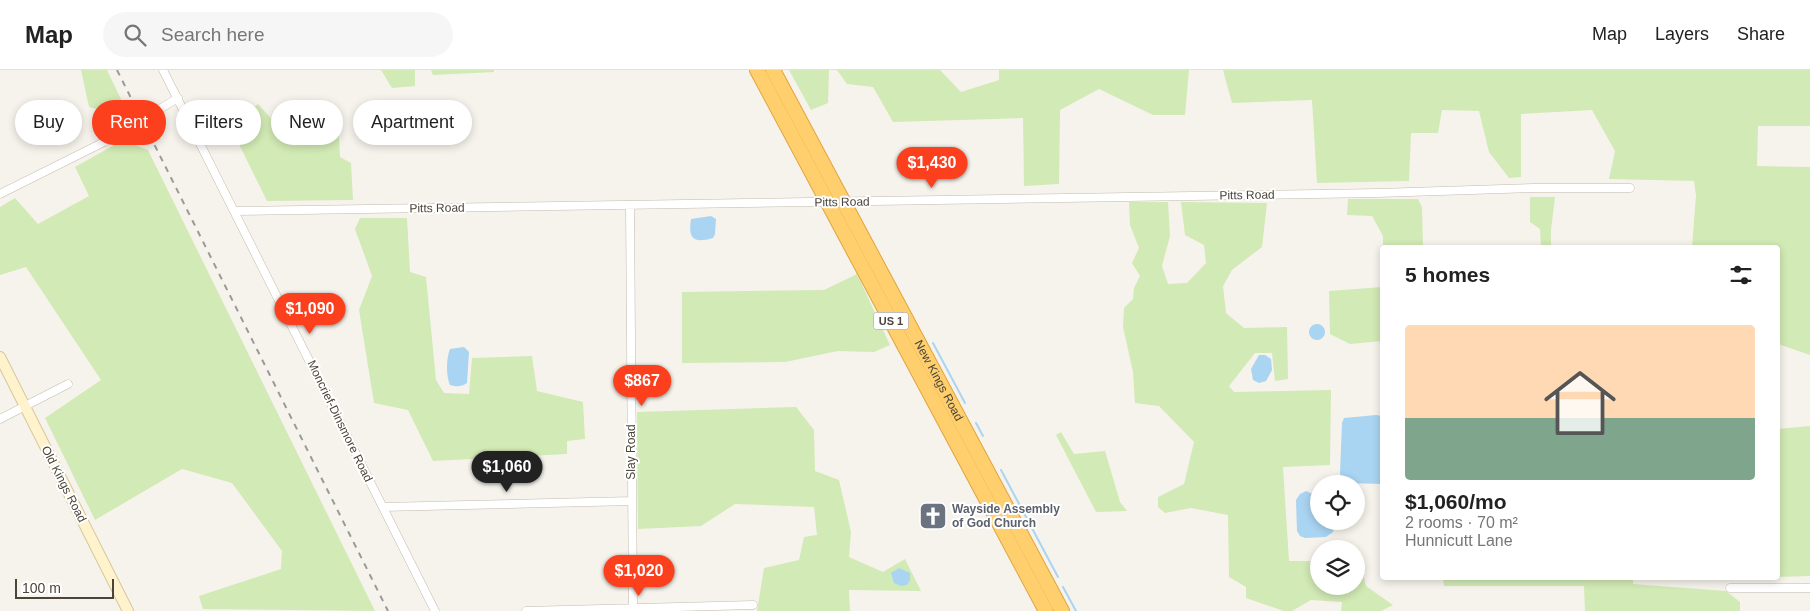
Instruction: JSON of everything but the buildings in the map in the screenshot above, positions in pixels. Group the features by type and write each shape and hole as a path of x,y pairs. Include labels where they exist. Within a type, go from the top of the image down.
{"highway":[{"name":"New Kings Road","path":"757,70 1046,611"},
{"name":"New Kings Road","path":"773,70 1062,611"}],"street":[{"name":"Moncrief-Dinsmore Road","path":"163,70 435,611"},
{"path":"0,194 104,142 178,98"},
{"name":"Pitts Road","path":"234,211 844,202 1534,188 1630,188"},
{"name":"Slay Road","path":"630,205 633,609"},
{"name":"Old Kings Road","path":"0,357 128,611"},
{"path":"0,419 68,384"},
{"path":"949,431 962,424"},
{"path":"383,507 632,501"},
{"path":"1730,588 1810,588"},
{"path":"526,611 753,606"}],"green space":[{"path":"81,70 107,70 121,100 92,100 92,108 89,107"},
{"path":"381,70 415,70 415,86 392,88"},
{"path":"431,70 494,70 494,72 433,75"},
{"path":"789,70 829,70 828,103 811,110"},
{"path":"837,70 940,70 961,92 999,80 999,70 1189,70 1185,115 1153,115 1099,89 1060,110 1059,184 1024,186 1023,118 893,122 873,87 847,84"},
{"path":"1223,70 1810,70 1810,126 1758,126 1757,166 1810,167 1810,355 1780,345 1780,245 1692,245 1696,195 1694,181 1609,179 1615,151 1592,110 1521,114 1521,177 1509,178 1489,152 1479,111 1442,110 1438,133 1411,133 1409,181 1317,183 1312,100 1232,103"},
{"path":"261,107 271,118 271,145 339,145 340,157 351,163 353,200 267,201 239,145 261,145"},
{"path":"114,145 136,145 148,150 375,611 203,609 199,596 281,569 282,551 232,483 182,469 95,520 45,418 101,380 26,267 0,275 0,207 15,198 38,224 89,196 75,167"},
{"path":"1530,197 1555,197 1551,245 1541,245 1540,229 1530,222"},
{"path":"1348,199 1418,199 1422,207 1423,245 1383,245 1383,236 1372,216 1347,215"},
{"path":"1129,202 1168,202 1170,236 1162,266 1168,284 1187,283 1206,263 1204,245 1185,235 1181,202 1267,203 1262,247 1232,270 1223,286 1226,313 1244,328 1287,327 1288,379 1275,381 1272,353 1255,353 1229,386 1234,392 1331,390 1330,465 1283,467 1289,561 1310,561 1310,595 1365,595 1365,582 1366,586 1393,605 1381,611 1341,611 1342,602 1311,600 1292,611 1284,611 1246,598 1246,587 1229,577 1228,515 1191,508 1165,513 1158,507 1158,497 1184,484 1194,442 1159,406 1135,403 1133,372 1123,327 1124,308 1133,299 1134,288 1140,276 1132,263 1139,248 1130,225"},
{"path":"360,218 407,218 410,272 426,277 436,380 444,393 469,394 472,358 532,356 537,391 583,402 585,439 567,441 567,454 433,461 408,410 374,403 359,310 372,276 355,229"},
{"path":"857,274 890,345 874,352 838,351 785,362 682,363 682,292 824,290"},
{"path":"1380,287 1380,341 1350,344 1330,334 1329,291"},
{"path":"796,407 814,430 815,471 839,480 851,532 849,557 883,572 905,559 921,591 849,590 850,611 757,611 764,568 799,560 804,537 817,535 814,507 735,504 701,526 638,529 637,412"},
{"path":"1810,426 1810,576 1780,577 1780,429"},
{"path":"1061,432 1074,454 1105,451 1120,502 1127,511 1096,512 1056,435"},
{"path":"1443,580 1633,580 1633,584 1726,591 1740,602 1740,611 1585,611 1584,586 1444,586"}],"water":[{"path":"711,216 716,219 713,238 696,240 693,238 690,231 691,219"},
{"path":"1314,324 1320,324 1325,329 1323,338 1314,340 1309,335 1309,329"},
{"path":"464,347 469,352 467,383 459,386 450,385 447,367 450,349"},
{"path":"1259,355 1265,355 1271,359 1272,370 1266,381 1259,383 1253,380 1251,369"},
{"path":"1380,416 1380,484 1365,484 1365,475 1340,474 1342,423 1344,418"},
{"path":"1306,491 1310,493 1310,530 1333,530 1333,532 1326,537 1305,538 1300,536 1297,531 1296,500 1300,494"},
{"path":"899,568 910,573 910,580 907,585 901,586 894,583 891,573"}],"waterway":[{"path":"933,343 965,403"},
{"path":"976,423 983,436"},
{"path":"1001,470 1058,577"},
{"path":"1063,587 1076,611"}],"railway":[{"path":"117,70 388,611"}],"place":[{"name":"Wayside Assembly of God Church","path":"933,516"}]}
